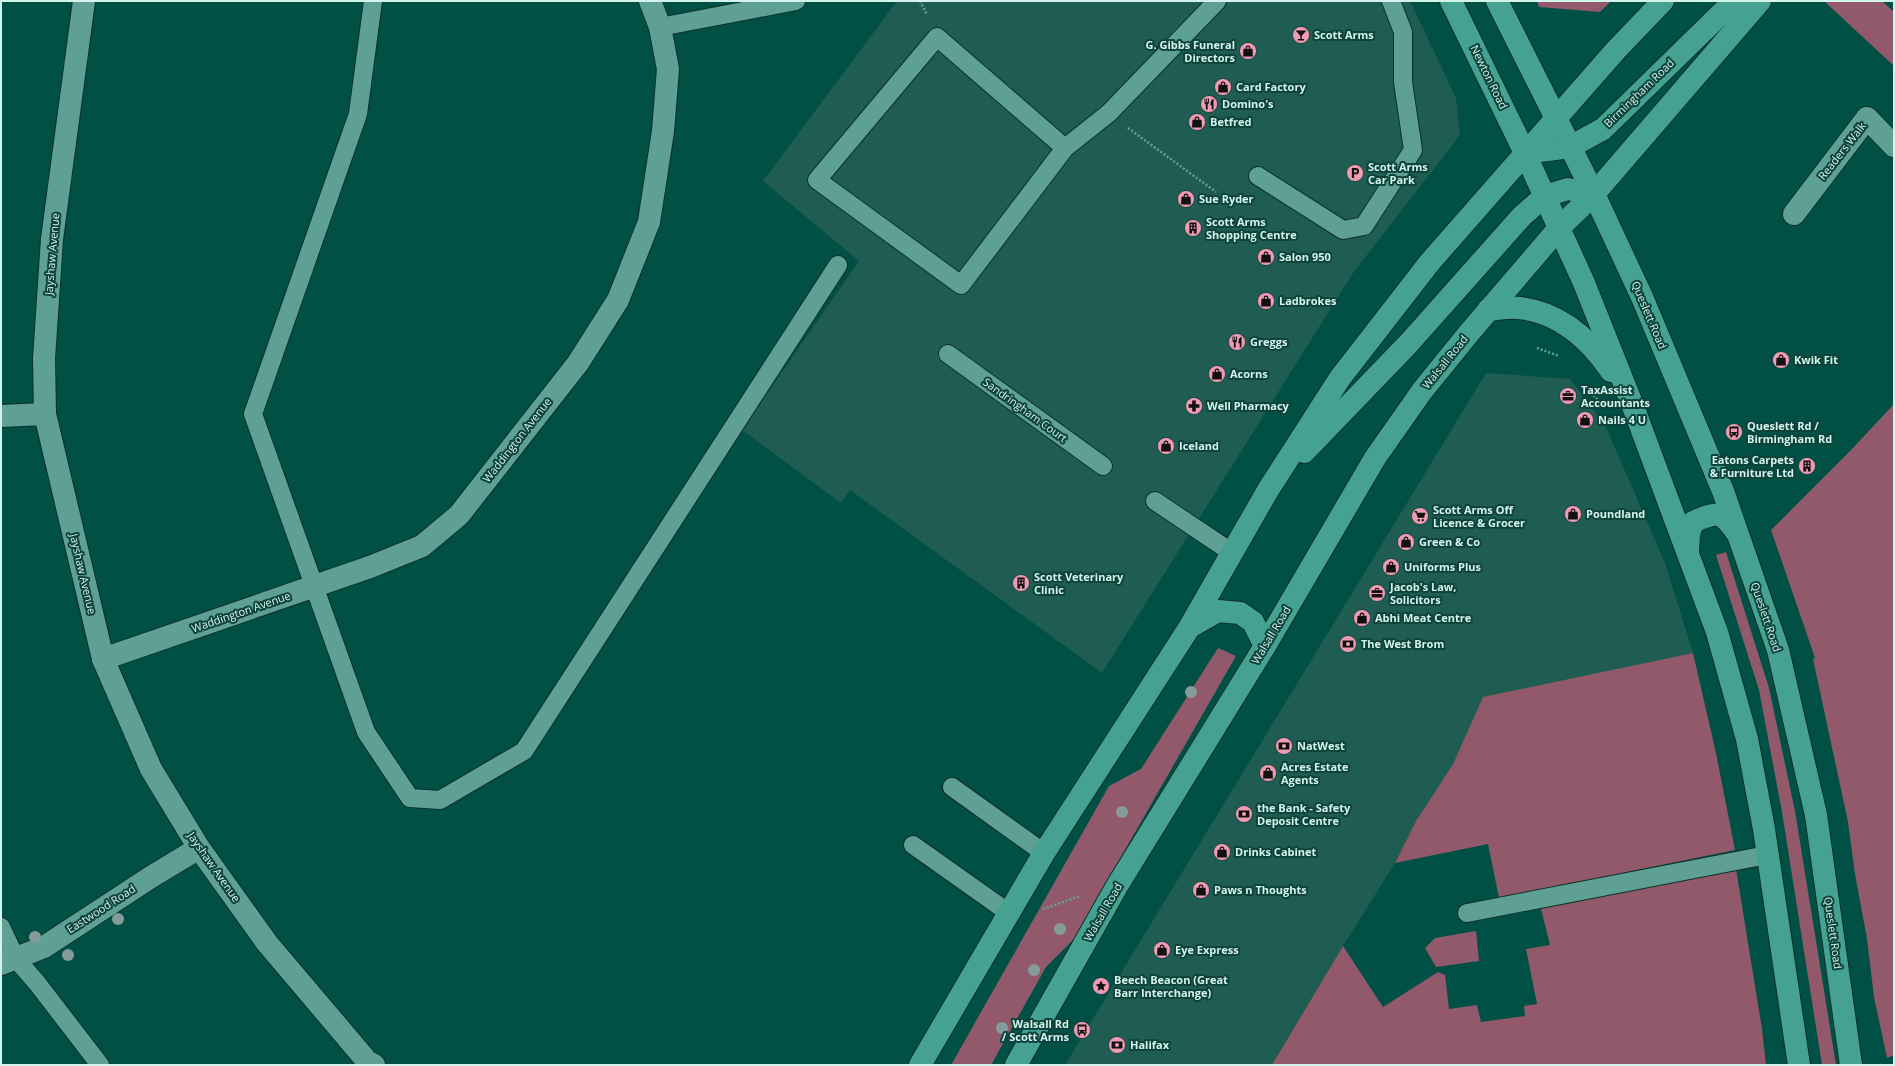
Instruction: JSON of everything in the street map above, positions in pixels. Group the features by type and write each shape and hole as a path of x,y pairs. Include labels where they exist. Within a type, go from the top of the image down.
{"highway":[{"name":"Newton Road","path":"1451,1 1526,153 1559,228"},
{"path":"1498,1 1556,118"},
{"path":"920,1065 1044,854 1189,628 1231,552 1268,490 1340,378 1430,262 1616,50 1663,1"},
{"name":"Birmingham Road","path":"1526,153 1570,147 1603,129 1734,1"},
{"path":"1268,490 1409,343 1522,216 1545,196 1568,190 1594,194 1760,1"},
{"name":"Queslett Road","path":"1556,118 1594,194 1642,297 1723,491 1778,650 1816,815 1851,1065"},
{"name":"Walsall Road","path":"1016,1065 1117,886 1265,646 1375,458 1422,391 1488,310 1559,228 1594,194"},
{"path":"1559,228 1584,283 1631,401 1717,632 1747,739 1767,855 1799,1065"},
{"path":"1488,310 1518,308 1541,312 1560,320 1582,336 1601,356 1631,401"},
{"path":"1688,553 1689,534 1693,522 1711,514 1725,517 1738,534"},
{"path":"1189,628 1218,611 1240,613 1253,622 1265,646"}],"street":[{"name":"Jayshaw Avenue","path":"84,1 52,239 44,359 45,414 103,659 151,768 199,848 267,942 367,1061 374,1065"},
{"name":"Waddington Avenue","path":"103,659 370,567 422,546 459,515 578,363 618,300 649,222 663,132 668,69 660,27 650,1"},
{"name":"Readers Walk","path":"1794,214 1867,118 1894,146"},
{"path":"1,416 45,414"},
{"name":"Eastwood Road","path":"9,962 44,947 151,877 199,848"}],"lane":[{"path":"373,1 358,114 253,414 366,732 410,798 440,800 524,751 838,265"},
{"path":"660,27 796,1"},
{"path":"1065,148 937,37 817,180 961,285 1065,148 1109,113 1217,1"},
{"path":"1258,176 1343,230 1364,226 1413,150 1403,82 1403,32 1391,1"},
{"name":"Sandringham Court","path":"948,354 1103,466"},
{"path":"1155,501 1231,552"},
{"path":"952,787 1044,854"},
{"path":"913,845 1012,910"},
{"path":"1467,913 1767,855"},
{"path":"1,927 9,962 37,983 100,1065"}],"path":[{"path":"1109,113 1216,192"},
{"path":"1536,348 1564,357"},
{"path":"1587,387 1602,405"},
{"path":"1012,910 1044,909 1081,896 1117,886"}],"shaded area":[{"path":"897,1 1410,1 1456,98 1460,135 1353,273 1102,673 850,490 841,503 742,430 859,261 763,181"},
{"path":"1537,1 1611,1 1600,12 1539,7"},
{"path":"1824,1 1882,1 1894,12 1894,66"},
{"path":"1486,373 1570,379 1605,425 1665,563 1693,653 1483,698 1453,764 1416,821 1395,863 1343,946 1273,1065 1065,1065"},
{"path":"1894,404 1894,1055 1887,1058 1874,997 1867,939 1855,874 1848,822 1813,659 1815,658 1771,530 1851,450"},
{"path":"1726,552 1769,688 1795,811 1836,1065 1822,1065 1782,812 1759,690 1716,555"},
{"path":"1218,648 1236,656 1074,939 1046,967 991,1065 951,1065 1109,786 1141,769"},
{"path":"1693,653 1716,753 1735,850 1499,898 1488,844 1395,863 1416,821 1453,764 1483,697"},
{"path":"1736,869 1762,1029 1766,1065 1272,1065 1343,946 1383,1007 1438,972 1445,975 1449,1009 1477,1005 1481,1022 1525,1016 1524,1006 1537,1004 1526,949 1550,945 1541,909"},
{"path":"1476,931 1479,961 1436,967 1425,948 1435,938"}],"place":[{"name":"Scott Arms","path":"1301,35"},
{"name":"G. Gibbs Funeral Directors","path":"1248,51"},
{"name":"Card Factory","path":"1223,87"},
{"name":"Domino's","path":"1209,104"},
{"name":"Betfred","path":"1197,122"},
{"name":"Scott Arms Car Park","path":"1355,173"},
{"name":"Sue Ryder","path":"1186,199"},
{"name":"Scott Arms Shopping Centre","path":"1193,228"},
{"name":"Salon 950","path":"1266,257"},
{"name":"Ladbrokes","path":"1266,301"},
{"name":"Greggs","path":"1237,342"},
{"name":"Kwik Fit","path":"1781,360"},
{"name":"Acorns","path":"1217,374"},
{"name":"TaxAssist Accountants","path":"1568,396"},
{"name":"Well Pharmacy","path":"1194,406"},
{"name":"Nails 4 U","path":"1585,420"},
{"name":"Queslett Rd / Birmingham Rd","path":"1734,432"},
{"name":"Iceland","path":"1166,446"},
{"name":"Eatons Carpets & Furniture Ltd","path":"1807,466"},
{"name":"Poundland","path":"1573,514"},
{"name":"Scott Arms Off Licence & Grocer","path":"1420,516"},
{"name":"Green & Co","path":"1406,542"},
{"name":"Uniforms Plus","path":"1391,567"},
{"name":"Scott Veterinary Clinic","path":"1021,583"},
{"name":"Jacob's Law, Solicitors","path":"1377,593"},
{"name":"Abhi Meat Centre","path":"1362,618"},
{"name":"The West Brom","path":"1348,644"},
{"name":"NatWest","path":"1284,746"},
{"name":"Acres Estate Agents","path":"1268,773"},
{"name":"the Bank - Safety Deposit Centre","path":"1244,814"},
{"name":"Drinks Cabinet","path":"1222,852"},
{"name":"Paws n Thoughts","path":"1201,890"},
{"name":"Eye Express","path":"1162,950"},
{"name":"Beech Beacon (Great Barr Interchange)","path":"1101,986"},
{"name":"Walsall Rd / Scott Arms","path":"1082,1030"},
{"name":"Halifax","path":"1117,1045"}]}
